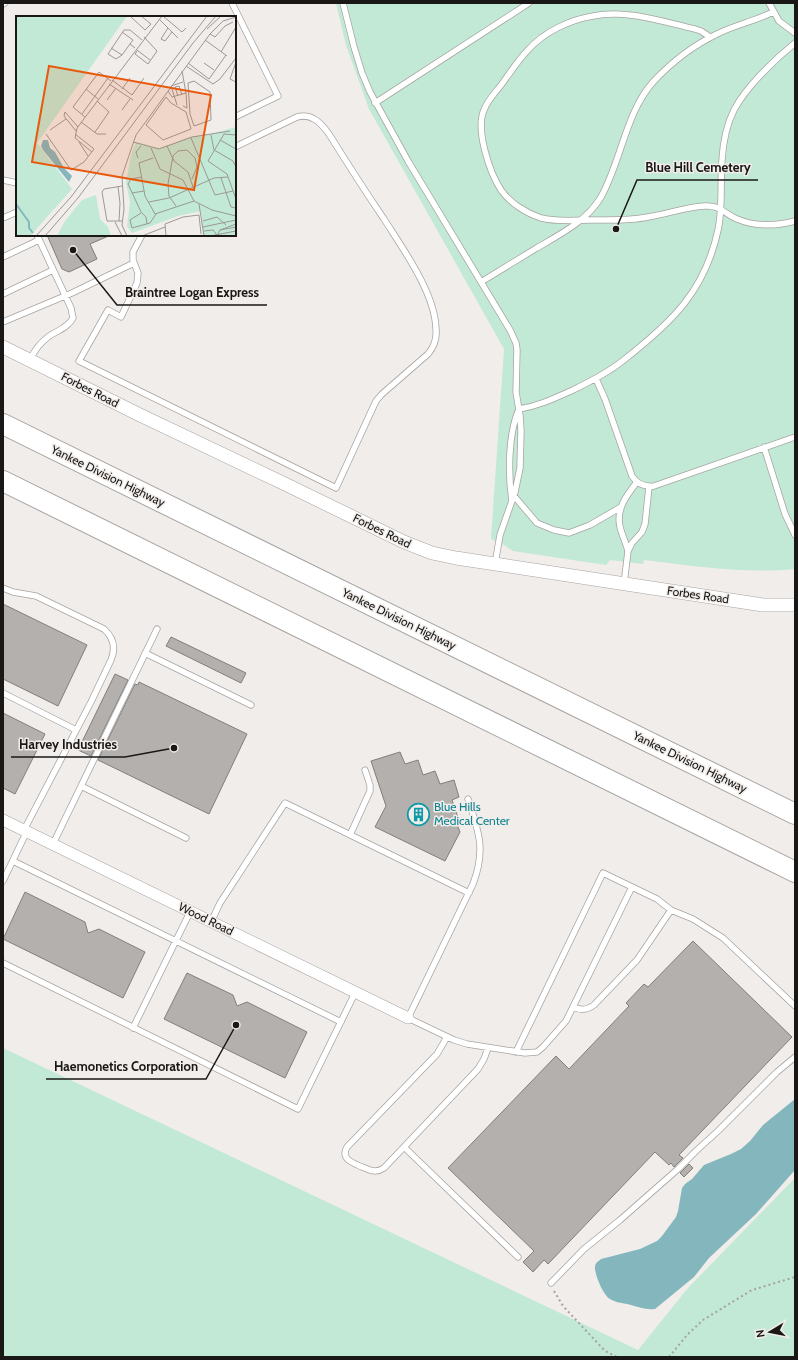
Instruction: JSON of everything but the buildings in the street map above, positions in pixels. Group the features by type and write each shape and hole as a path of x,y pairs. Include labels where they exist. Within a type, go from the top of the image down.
{"highway":[{"name":"Yankee Division Highway","path":"3,424 795,814"},
{"path":"3,482 795,872"}],"street":[{"name":"Forbes Road","path":"3,347 140,415 404,542 438,554 624,584 763,604 795,605"},
{"name":"Wood Road","path":"3,820 408,1018"}],"lane":[{"path":"232,3 278,96 236,117"},
{"path":"343,3 358,61 366,83 376,103 405,156 510,330 516,343 516,392 521,431 520,468 514,496 500,535 495,564"},
{"path":"376,103 529,3"},
{"path":"769,3 773,12 783,25 795,33"},
{"path":"481,282 566,230 581,220 593,209 602,196 636,109 643,95 673,64 710,37 773,12"},
{"path":"710,37 696,29 631,15 605,14 576,20 552,31 533,44 486,105 481,122 482,136 492,170 501,190 519,207 535,216 552,219 581,220 638,218 702,206 712,206 721,209 737,219 754,224 777,224 795,221"},
{"path":"519,409 546,403 596,379 615,367 656,336 686,302 698,284 711,254 718,229 721,209 724,139 730,119 735,109 756,80 778,58 795,44"},
{"path":"141,236 133,252 134,263 138,273 137,283 121,317 108,310 79,361 336,488 376,401 428,354 433,347 436,333 434,313 423,284 407,256 320,123 307,116 297,117 236,147"},
{"path":"3,180 16,183"},
{"path":"3,218 16,212"},
{"path":"3,257 38,238 73,313 71,322 44,340 30,360"},
{"path":"3,322 66,296 134,263"},
{"path":"3,294 53,270"},
{"path":"596,379 605,399 630,472 637,482 649,487 795,436"},
{"path":"512,502 510,476 513,424 519,409"},
{"path":"764,447 786,518 795,535"},
{"path":"628,551 620,526 621,507 626,496 637,482"},
{"path":"624,584 628,551 644,528 649,487"},
{"path":"514,496 537,523 554,530 569,533 590,525 621,507"},
{"path":"3,588 13,592 30,594 39,597 104,629 110,636 114,645 112,657 25,831 3,881"},
{"path":"53,844 157,629"},
{"path":"145,654 250,705"},
{"path":"3,693 76,730"},
{"path":"350,835 370,792 370,786 365,770"},
{"path":"81,786 186,838"},
{"path":"468,799 479,834 481,850 477,872 469,893 408,1018 447,1037 467,1044 529,1054 540,1050 561,1029 574,1008 632,887"},
{"path":"211,922 220,903 286,803 469,893"},
{"path":"13,861 341,1022"},
{"path":"516,1052 603,873 657,899 671,910 693,919 723,938 795,1006"},
{"path":"574,1008 583,1010 591,1008 594,1005 633,965 671,910"},
{"path":"134,1028 190,912"},
{"path":"3,963 298,1109 356,992"},
{"path":"447,1037 437,1054 347,1147 345,1152 346,1159 376,1171 384,1168 478,1069 488,1048"},
{"path":"551,1283 588,1245 620,1220 678,1169 777,1072 795,1057"},
{"path":"404,1147 518,1257"}],"path":[{"path":"669,1357 687,1335 703,1320 752,1290 795,1277"},
{"path":"551,1283 563,1306 605,1351 617,1357"}],"green space":[{"path":"336,3 795,3 795,569 757,571 738,570 644,560 643,564 610,560 606,565 513,551 491,539 504,349 369,109 346,45"},
{"path":"3,1048 638,1350 688,1288 795,1178 795,1357 3,1357"}],"water":[{"path":"795,1099 795,1170 756,1214 709,1258 694,1277 655,1309 645,1309 617,1302 607,1297 596,1274 595,1266 597,1263 601,1259 640,1249 657,1241 676,1217 682,1188 685,1184 692,1179 704,1165 741,1149 750,1141 763,1125"}],"place":[{"name":"Blue Hill Cemetery","path":"616,229"},
{"name":"Braintree Logan Express","path":"73,250"},
{"name":"Harvey Industries","path":"174,748"},
{"name":"Blue Hills Medical Center","path":"419,814"},
{"name":"Haemonetics Corporation","path":"236,1025"}]}
